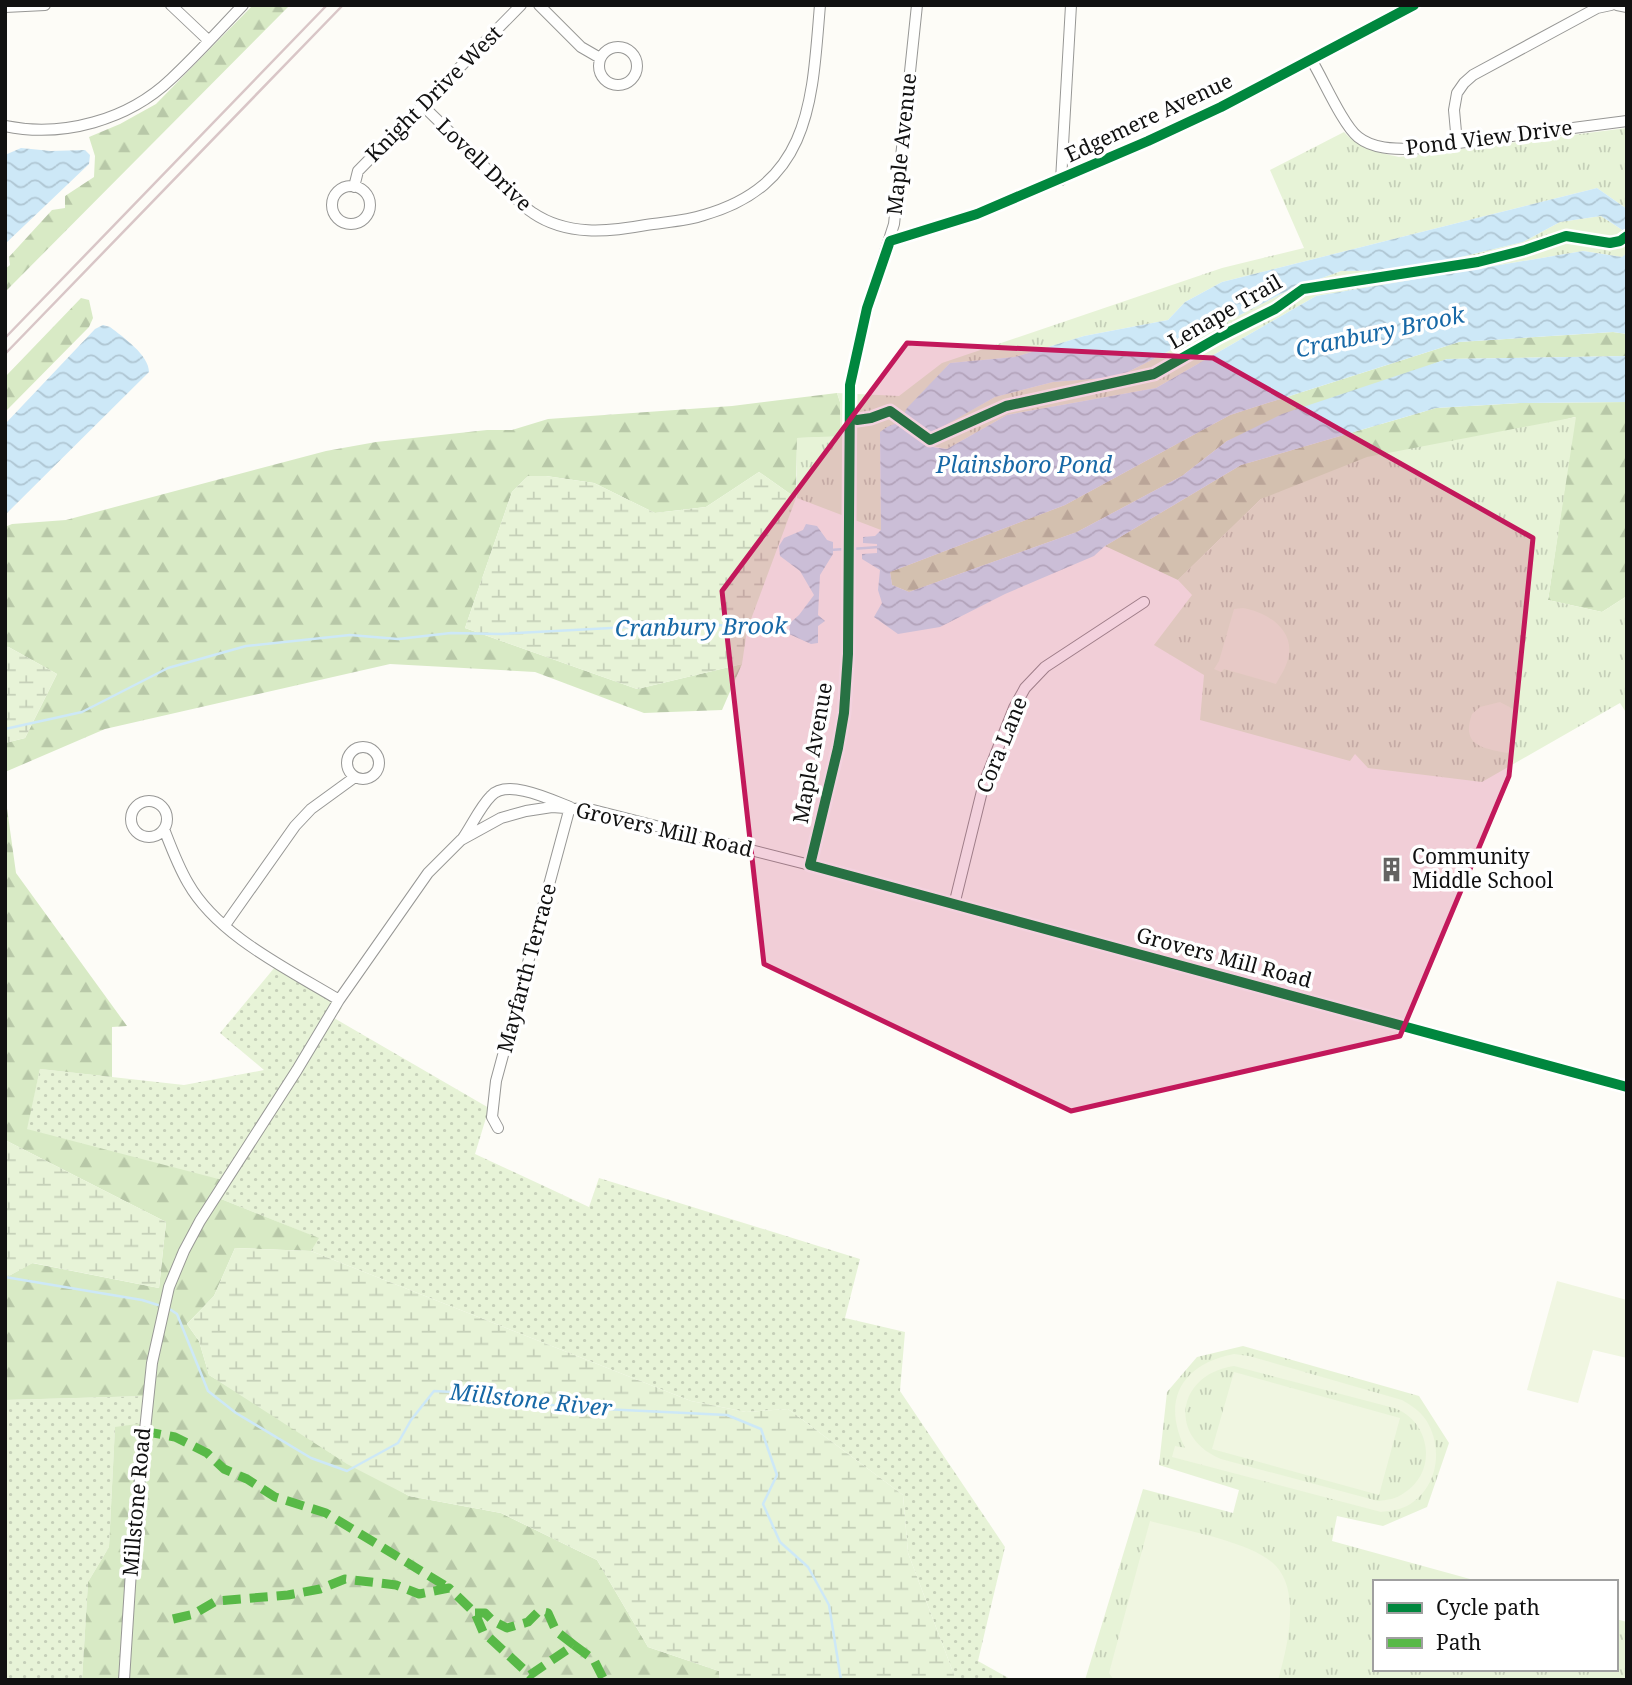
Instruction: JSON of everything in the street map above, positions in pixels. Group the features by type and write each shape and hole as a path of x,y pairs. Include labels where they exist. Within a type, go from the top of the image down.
{"street":[{"path":"5,7 45,5"},
{"path":"171,5 208,40"},
{"path":"5,126 34,130 61,129 86,125 113,116 142,101 171,80 243,5"},
{"name":"Knight Drive West","path":"354,187 358,171 522,5"},
{"path":"540,5 581,47 600,58"},
{"name":"Lovell Drive","path":"422,105 532,213 560,227 586,231 621,230 703,216 741,201 763,186 784,163 797,141 809,110 820,5"},
{"name":"Maple Avenue","path":"810,865 844,713 848,654 849,413 852,375 867,308 890,241 899,189 917,5"},
{"path":"1060,180 1071,5"},
{"name":"Edgemere Avenue","path":"890,241 957,222 1060,180 1221,107 1414,5"},
{"path":"1457,143 1454,110 1457,93 1473,75 1597,8 1611,5"},
{"path":"1617,5 1627,7"},
{"name":"Pond View Drive","path":"1312,61 1357,137 1376,146 1412,149 1627,121"},
{"name":"Cora Lane","path":"954,905 984,783 1014,708 1025,688 1045,667 1144,602"},
{"path":"225,925 303,818 311,809 355,778"},
{"path":"461,840 491,795 506,788 539,795 570,807"},
{"name":"Grovers Mill Road","path":"159,1324 169,1287 200,1221 339,1000 428,873 461,840 502,818 526,811 570,807 593,810 810,865 1627,1087"},
{"name":"Mayfarth Terrace","path":"498,1128 492,1117 496,1081 570,807"},
{"path":"163,829 188,885 206,907 243,941 339,1000"},
{"name":"Millstone Road","path":"124,1680 143,1431 159,1324"}],"highlighted area":[{"path":"907,343 1213,358 1533,538 1509,776 1400,1036 1071,1111 764,964 722,591"}],"green space":[{"path":"253,5 290,5 5,292 5,269 10,265 9,257 52,210 65,208 65,196 94,177 95,156 89,137 156,104"},
{"path":"1627,128 1627,209 1597,188 1222,282 1185,302 1168,320 1084,336 1015,357 950,363 904,414 928,434 995,397 1053,382 1118,377 1287,291 1341,271 1407,270 1523,242 1560,222 1601,216 1627,233 1627,253 1622,257 1583,251 1316,296 1156,388 1007,415 947,449 927,445 919,436 880,433 881,530 797,498 797,438 841,436 840,402 837,393 899,396 942,363 1222,268 1304,248 1270,170 1344,132 1363,146 1399,157"},
{"path":"81,298 89,300 93,318 89,327 5,412 5,377"},
{"path":"1613,332 1627,334 1627,356 1447,359 1227,441 1182,476 1077,532 909,592 892,585 890,572 1065,505 1230,415 1459,342"},
{"path":"837,393 840,402 841,437 797,438 796,498 759,472 706,507 655,513 594,483 528,476 512,492 465,628 637,689 742,664 722,710 644,713 535,672 390,664 105,729 5,772 5,743 25,738 57,674 5,645 5,527 12,524 66,520 326,451 376,442 487,430 512,430 548,419 732,406"},
{"path":"1627,402 1627,596 1602,612 1548,600 1575,417 1261,499 1178,580 1105,546 1241,465 1436,408 1520,403"},
{"path":"1576,417 1548,600 1602,612 1627,596 1627,714 1620,703 1482,782 1368,768 1355,754 1350,761 1200,720 1204,675 1154,645 1192,595 1178,580 1261,499 1367,457"},
{"path":"759,472 796,498 747,630 742,664 637,689 465,628 512,492 528,476 594,483 655,513 706,507"},
{"path":"1243,608 1270,618 1284,631 1288,639 1288,659 1276,684 1224,669 1221,672 1214,669 1219,661 1234,609"},
{"path":"5,645 57,674 25,738 5,743"},
{"path":"1500,702 1517,711 1514,737 1510,752 1507,753 1482,747 1471,739 1469,732 1472,714 1480,707"},
{"path":"5,794 16,873 127,1026 112,1027 112,1077 40,1069 27,1129 226,1181 216,1197 319,1238 311,1251 235,1248 214,1296 187,1324 199,1341 209,1375 409,1496 501,1513 597,1560 648,1647 719,1671 720,1680 82,1680 88,1582 109,1547 115,1427 144,1423 147,1396 5,1400 5,1278 32,1263 159,1288 166,1222 5,1140"},
{"path":"275,967 342,1008 334,1018 489,1108 475,1154 589,1207 599,1178 860,1259 845,1318 905,1332 900,1391 1005,1547 978,1661 1012,1680 956,1680 908,1553 903,1495 788,1409 746,1412 691,1401 311,1251 318,1238 216,1197 26,1129 40,1069 184,1085 264,1070 220,1033"},
{"path":"5,1140 166,1222 159,1288 33,1263 5,1278"},
{"path":"235,1248 311,1251 691,1401 746,1412 788,1409 903,1495 908,1553 956,1680 720,1680 719,1671 648,1647 597,1560 501,1513 409,1496 347,1464 209,1375 199,1341 187,1324 214,1296"},
{"path":"1557,1281 1627,1300 1627,1358 1593,1350 1578,1403 1527,1390"},
{"path":"1243,1346 1419,1396 1449,1443 1427,1507 1383,1526 1337,1516 1332,1541 1474,1580 1373,1580 1373,1671 1618,1671 1618,1620 1627,1622 1627,1680 1085,1680 1143,1489 1233,1513 1239,1490 1159,1465 1167,1392 1197,1357"},
{"path":"1234,1354 1249,1356 1409,1404 1426,1420 1435,1443 1435,1467 1426,1489 1407,1506 1381,1512 1172,1457 1175,1446 1185,1448 1175,1414 1181,1387 1189,1375 1216,1359","holes":["1234,1366 1394,1408 1416,1424 1426,1448 1426,1460 1415,1484 1398,1497 1378,1501 1221,1459 1204,1449 1192,1436 1186,1422 1186,1407 1191,1393 1200,1381 1215,1371"]},
{"path":"1234,1372 1400,1418 1379,1495 1212,1449"},
{"path":"147,1396 144,1423 115,1428 109,1547 88,1582 82,1680 5,1678 5,1400"},
{"path":"1150,1521 1252,1550 1276,1566 1284,1577 1290,1606 1288,1637 1278,1680 1114,1680 1109,1673"}],"water":[{"path":"21,148 85,150 90,155 89,164 5,244 5,155"},
{"name":"Plainsboro Pond","path":"1597,188 1627,209 1627,233 1601,216 1560,222 1523,242 1407,270 1341,271 1287,291 1118,377 1053,382 995,397 928,435 904,414 950,363 1015,357 1084,336 1168,320 1185,302 1222,282"},
{"name":"Plainsboro Pond","path":"1583,251 1622,257 1627,253 1627,334 1613,332 1459,342 1230,415 1065,505 890,572 892,585 909,592 1077,532 1182,476 1227,441 1282,414 1447,359 1627,356 1627,402 1520,403 1436,408 1241,465 1105,546 1094,556 1005,594 940,627 898,634 874,617 882,603 878,590 880,570 862,559 862,554 877,553 877,544 863,543 863,537 875,536 881,530 880,432 889,426 903,425 930,446 947,449 1007,415 1156,388 1316,296"},
{"path":"103,325 110,327 134,347 145,359 149,372 5,515 5,424 95,329"},
{"name":"Cranbury Brook","path":"806,524 817,526 827,540 833,542 833,554 820,575 818,615 825,621 818,626 818,643 811,644 789,634 790,623 814,595 800,571 780,556 779,546 784,538 803,530"}],"waterway":[{"name":"Cranbury Brook","path":"851,549 879,547"},
{"name":"Cranbury Brook","path":"830,550 845,549"},
{"name":"Cranbury Brook","path":"5,729 82,712 168,668 246,646 350,635 398,639 451,633 501,634 630,627 794,624"},
{"name":"Millstone River","path":"5,1277 142,1300 161,1306"},
{"name":"Millstone River","path":"168,1308 177,1314 208,1391 236,1413 311,1458 347,1471 398,1443 411,1420 434,1391 505,1395 561,1407 727,1415 761,1429 777,1475 763,1504 780,1542 808,1567 829,1605 841,1680"}],"railway":[{"path":"5,338 327,5"},
{"path":"5,354 343,5"}],"marked path":[{"path":"143,1431 175,1437 207,1453 224,1469 247,1479 275,1497 326,1513 449,1588"},
{"path":"173,1619 194,1614 216,1601 288,1595 320,1589 345,1579 396,1585 419,1594 449,1588 475,1613 483,1632 530,1675 574,1645 594,1660 604,1680"},
{"path":"475,1613 485,1613 493,1621 507,1628 528,1622 539,1611 548,1613 556,1631 574,1645"}],"cycle path":[{"path":"1414,5 1221,107 1148,141 977,214 890,241 867,308 850,385 848,654 844,713 810,865 1627,1087"},
{"name":"Lenape Trail","path":"857,420 890,411 930,440 1006,406 1154,374 1275,309 1303,289 1478,262 1566,236 1610,243 1627,236"}],"place":[{"name":"Community Middle School","path":"1392,869"}]}
